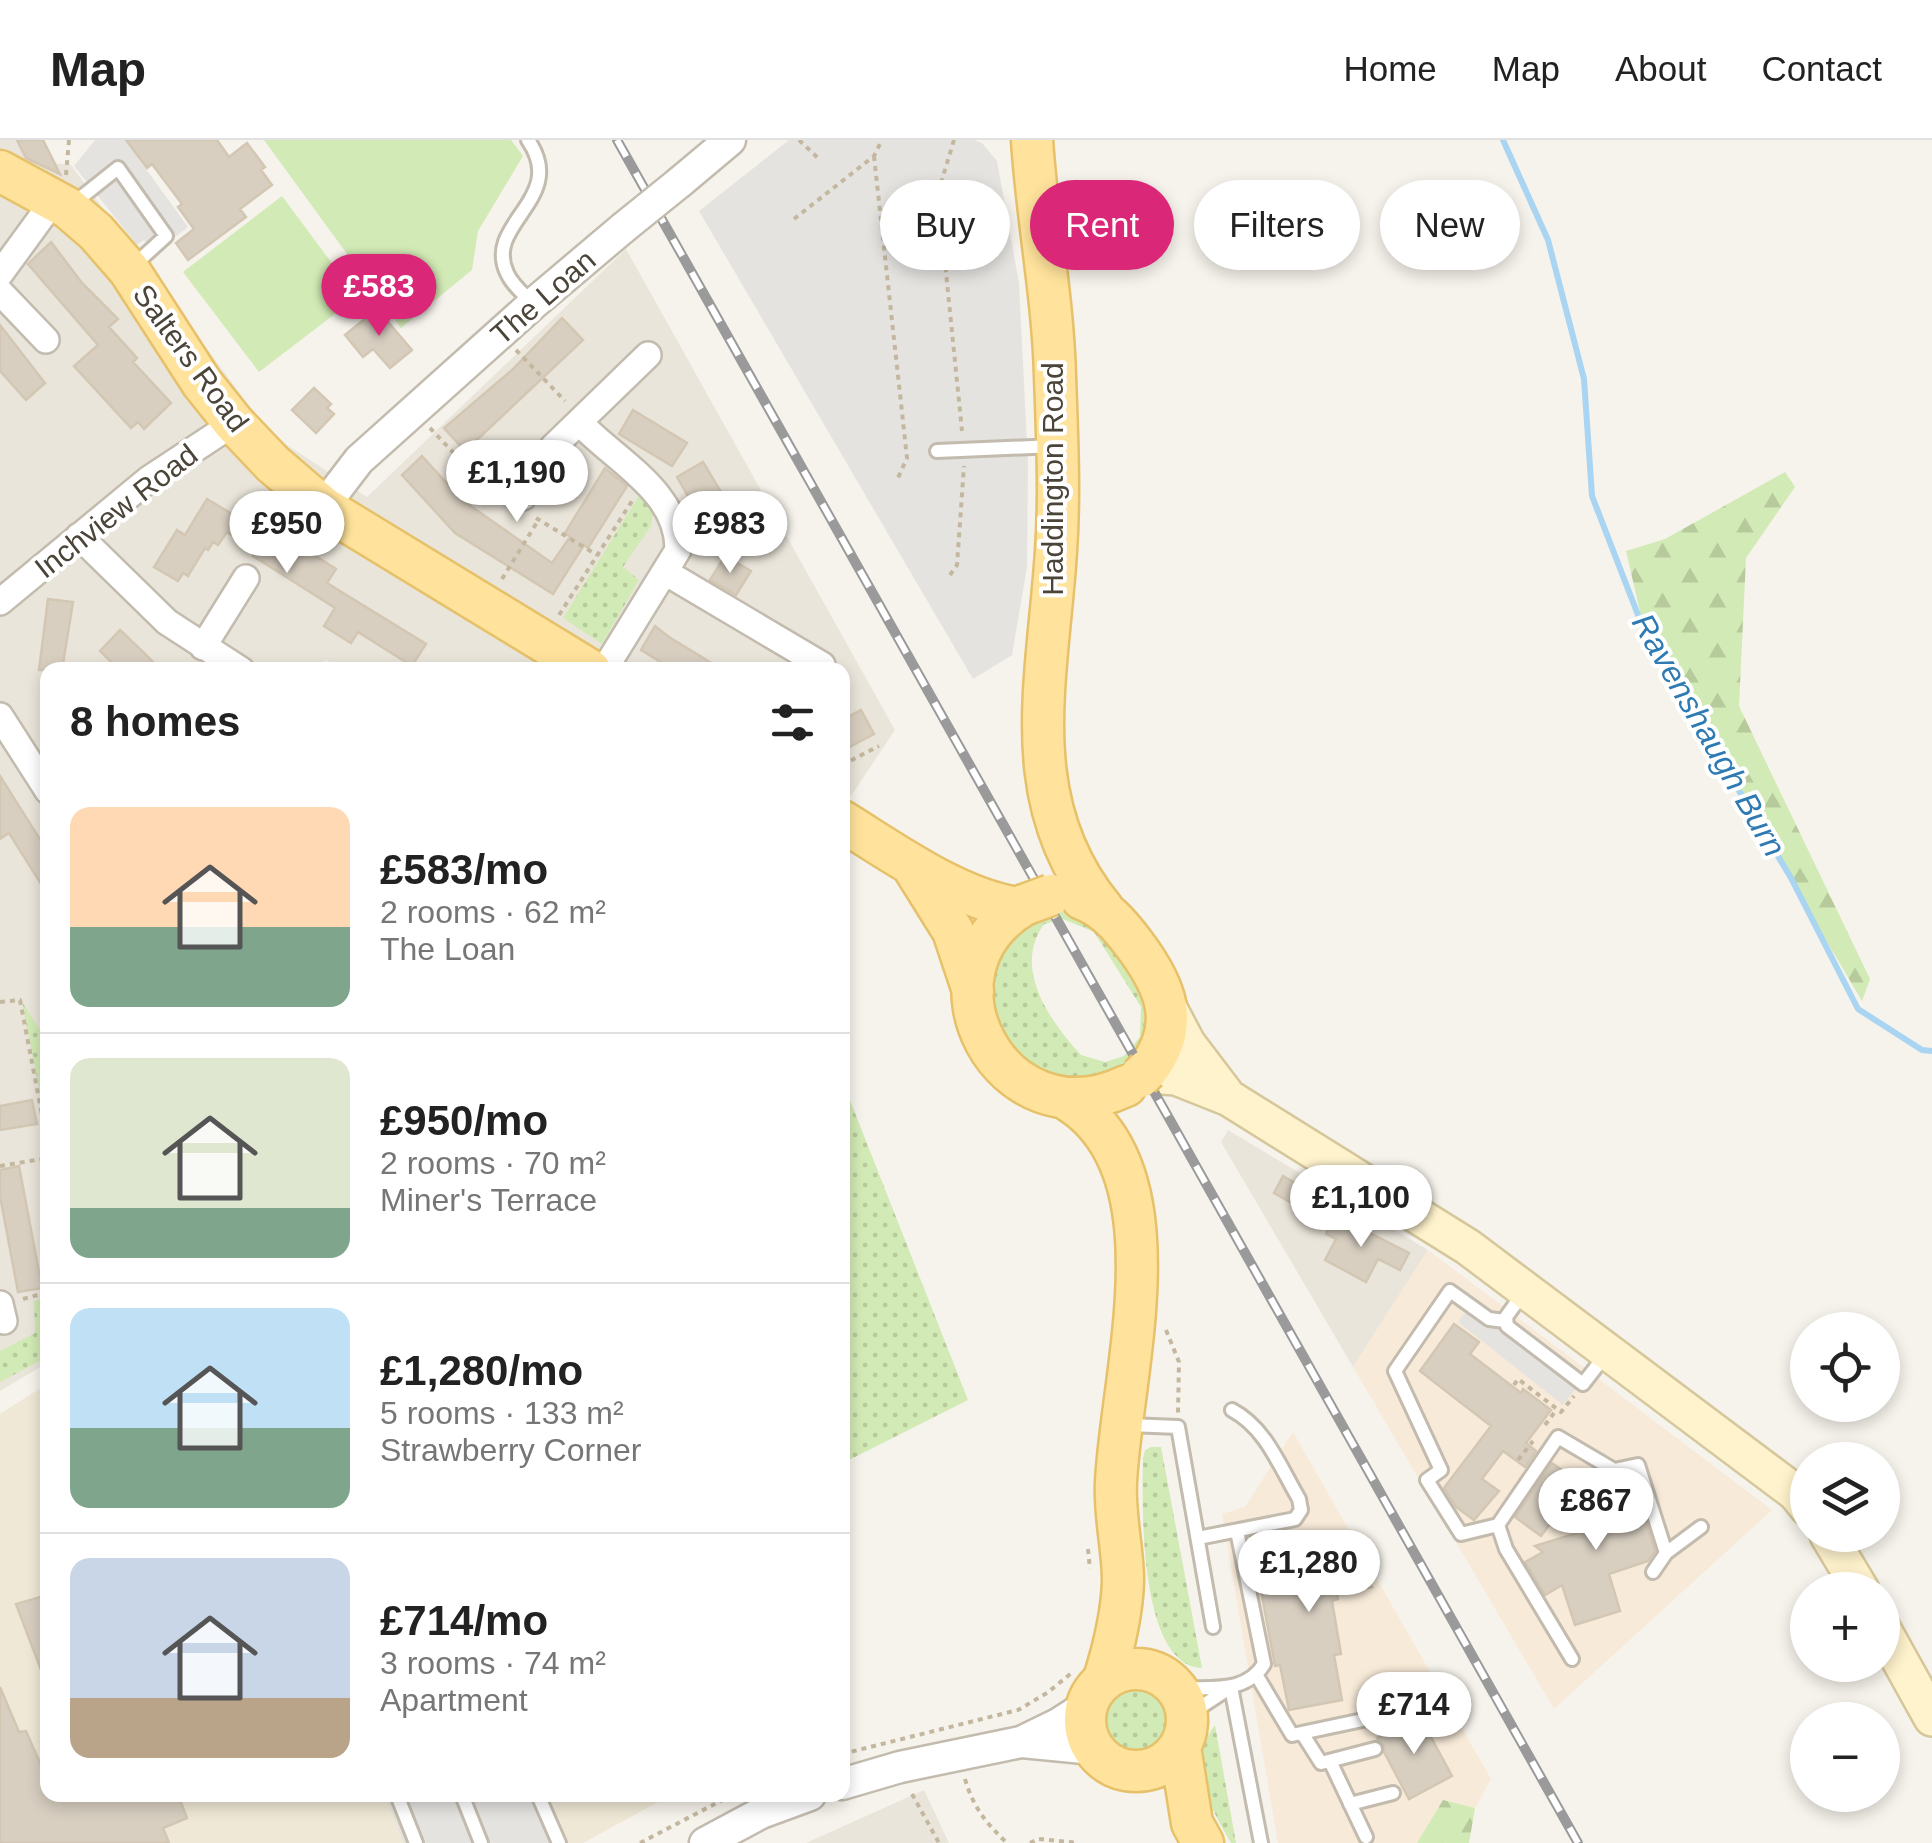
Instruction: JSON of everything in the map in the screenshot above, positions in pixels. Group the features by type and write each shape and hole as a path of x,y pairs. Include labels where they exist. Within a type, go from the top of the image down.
{"main road":[{"name":"Haddington Road","path":"1032,140 1055,370 1056,446 1056,550 1043,716 1052,818 1050,869 1035,898"},
{"name":"Salters Road","path":"0,170 61,204 96,232 128,270 234,423 322,507 577,662"},
{"name":"Haddington Road","path":"1052,818 1082,882 1104,910"},
{"path":"850,827 913,867 992,903 1077,897 1104,910 1148,962 1166,1004 1200,1063 1229,1098"},
{"path":"913,867 953,932 973,991 978,1029 987,1048 1002,1067 1037,1092 1066,1099 1094,1097 1137,1080 1176,1077 1229,1098 1468,1247 1790,1488"},
{"path":"973,991 980,955 990,936 1035,898"},
{"path":"1166,1004 1164,1044 1120,1106 1118,1158 1133,1221 1134,1338 1107,1578 1116,1644 1090,1684 1086,1732 1094,1749 1107,1762 1128,1771 1197,1833"},
{"path":"1066,1099 1093,1120 1118,1158"},
{"path":"1107,1578 1176,1706 1197,1833"},
{"path":"1900,1660 1932,1718"},
{"path":"1090,1684 1135,1668 1176,1706"},
{"path":"1128,1771 1160,1765 1176,1706"}],"street":[{"name":"The Loan","path":"322,507 359,460 533,304 730,140"},
{"path":"0,274 61,204"},
{"path":"0,292 46,340"},
{"path":"523,497 553,447 648,354"},
{"path":"581,420 598,442 656,491 678,534 678,550 609,662"},
{"name":"Inchview Road","path":"0,602 148,478 234,423"},
{"path":"79,536 167,622 228,662"},
{"path":"665,572 819,662"},
{"path":"203,646 246,578"},
{"path":"0,716 40,778"},
{"path":"850,1782 1021,1742 1058,1724 1090,1684"},
{"path":"1021,1742 1094,1749"},
{"path":"704,1843 792,1802"}],"lane":[{"path":"528,140 538,159 538,188 509,231 502,252 510,279 533,304"},
{"path":"61,204 118,168 166,236 128,270"},
{"path":"937,450 1056,446"},
{"path":"1505,1321 1525,1290"},
{"path":"1608,1352 1582,1384 1505,1321 1489,1319 1450,1291 1396,1371 1441,1470 1427,1480 1461,1534 1498,1525 1558,1438 1614,1470 1638,1465 1666,1553"},
{"path":"1198,1538 1295,1519 1301,1510 1260,1432 1250,1420 1232,1410"},
{"path":"1122,1424 1178,1426 1213,1627"},
{"path":"1498,1525 1506,1550 1572,1660"},
{"path":"1653,1572 1666,1553 1701,1527"},
{"path":"1176,1706 1250,1683 1264,1664 1237,1531"},
{"path":"1257,1676 1292,1736 1372,1718"},
{"path":"1176,1706 1231,1687"},
{"path":"1231,1687 1261,1843"},
{"path":"1302,1733 1321,1763 1375,1749"},
{"path":"1330,1761 1366,1837"},
{"path":"1350,1804 1393,1794"},
{"path":"400,1802 416,1843"},
{"path":"465,1802 481,1843"},
{"path":"541,1802 560,1843"}],"path":[{"path":"799,140 818,158"},
{"path":"794,219 874,156 882,140"},
{"path":"950,575 957,565 964,450 938,192 954,140"},
{"path":"874,156 907,458 897,480"},
{"path":"500,334 581,420"},
{"path":"544,641 645,480"},
{"path":"486,606 539,520"},
{"path":"850,761 879,746"},
{"path":"0,1002 20,1000 40,1104"},
{"path":"0,1166 40,1159"},
{"path":"1514,1384 1518,1380 1562,1412 1582,1384"},
{"path":"1088,1538 1107,1578"},
{"path":"850,1752 1018,1710 1090,1684"},
{"path":"958,1755 971,1799 983,1820 1007,1843"},
{"path":"912,1794 939,1843"},
{"path":"640,1843 719,1802"},
{"path":"1030,1843 1038,1839 1078,1843"}],"shaded area":[{"path":"0,140 43,140 54,163 71,165 270,434 367,497 626,249 895,730 850,798 850,662 615,662 576,637 559,662 40,662 40,1367 0,1391"},
{"path":"95,140 125,140 188,227 154,253 144,240 137,245 74,166"},
{"path":"789,140 974,140 982,143 997,161 1000,180 880,180 880,270 1010,270 1010,233 1019,283 1028,464 1027,567 1012,655 973,679 699,211"},
{"path":"1228,1130 1428,1250 1353,1367 1221,1142"},
{"path":"1428,1250 1772,1510 1554,1709 1353,1367"},
{"path":"1475,1300 1580,1383 1563,1405 1458,1322"},
{"path":"40,1388 40,1802 658,1802 583,1843 0,1843 0,1414"},
{"path":"1293,1432 1491,1779 1475,1808 1443,1800 1417,1843 1278,1843 1222,1514 1245,1507"},
{"path":"924,1790 949,1843 806,1843"},
{"path":"388,1802 538,1802 554,1843 404,1843"}],"green space":[{"path":"264,140 511,140 523,156 478,231 472,270 401,328"},
{"path":"282,196 357,297 259,372 183,272"},
{"path":"1785,472 1795,487 1746,558 1739,706 1870,979 1862,1001 1645,633 1626,551 1665,539"},
{"path":"640,494 653,513 651,526 623,567 639,580 602,644 563,618"},
{"path":"1060,911 1081,916 1117,950 1147,1008 1148,1029 1130,1063 1116,1073 1088,1082 1032,1071 994,1027 991,974 998,955 1024,923","holes":["1063,919 1094,932 1141,1007 1140,1037 1124,1056 1105,1062 1081,1055 1047,1010 1033,976 1035,941 1044,924"]},
{"path":"22,1002 40,1030 40,1093"},
{"path":"850,1100 968,1400 850,1459"},
{"path":"40,1299 40,1361 0,1382 0,1351 35,1333 34,1301"},
{"path":"1161,1447 1202,1668 1181,1660 1166,1641 1155,1612 1148,1579 1143,1509 1143,1458 1145,1450"},
{"path":"1136,1687 1149,1689 1159,1697 1167,1707 1167,1733 1159,1743 1149,1751 1136,1753 1123,1751 1113,1743 1105,1733 1103,1720 1105,1707 1113,1697 1123,1689"},
{"path":"1215,1725 1236,1843 1231,1843 1209,1800 1201,1770 1201,1755"},
{"path":"1443,1800 1475,1808 1469,1843 1417,1843"}],"building":[{"path":"17,140 43,140 60,174 26,158"},
{"path":"126,140 217,140 229,157 247,143 265,167 261,170 272,185 240,209 246,217 188,260 176,243 194,229 178,207 182,204 152,164 147,168"},
{"path":"51,242 82,283 118,319 109,327 137,358 133,362 171,403 144,429 138,422 131,428 74,366 98,345 28,264"},
{"path":"377,309 412,350 390,368 373,349 363,357 345,335"},
{"path":"562,318 583,340 465,451 444,428 513,369"},
{"path":"0,325 45,383 26,400 0,371"},
{"path":"314,388 331,404 327,408 334,414 316,433 292,410"},
{"path":"633,410 687,443 672,466 619,434"},
{"path":"422,456 462,500 552,563 570,537 565,533 605,468 627,486 553,594 455,533 402,475"},
{"path":"703,462 740,534 713,549 677,477"},
{"path":"207,499 259,530 263,523 336,569 327,583 426,644 415,662 406,662 358,632 351,643 324,626 335,608 253,556 256,551 227,532 218,545 213,542 208,550 205,548 188,576 183,573 178,581 154,567 177,530 185,535"},
{"path":"725,556 751,571 736,595 710,580"},
{"path":"48,599 73,602 63,662 40,662"},
{"path":"655,626 710,662 661,662 641,650"},
{"path":"120,630 153,662 111,662 100,651"},
{"path":"861,710 874,734 850,747 850,716"},
{"path":"0,776 40,839 40,882 9,833 0,839"},
{"path":"32,1100 37,1124 0,1130 0,1106"},
{"path":"19,1166 40,1288 18,1292 0,1196 0,1170"},
{"path":"1283,1176 1330,1203 1321,1220 1274,1193"},
{"path":"1335,1215 1409,1253 1400,1270 1378,1259 1366,1282 1325,1260 1336,1239 1326,1234"},
{"path":"1454,1324 1479,1342 1470,1354 1521,1393 1523,1389 1551,1410 1526,1443 1536,1451 1525,1467 1503,1451 1482,1479 1499,1491 1474,1520 1456,1507 1444,1488 1491,1426 1420,1371"},
{"path":"1552,1463 1580,1483 1541,1536 1515,1517"},
{"path":"1631,1477 1655,1551 1648,1561 1609,1574 1620,1611 1575,1625 1562,1585 1545,1595 1525,1562 1543,1552 1535,1546 1600,1526 1590,1488"},
{"path":"1333,1534 1334,1542 1345,1540 1372,1587 1337,1593 1338,1599 1332,1601 1341,1654 1334,1655 1342,1700 1289,1710 1280,1665 1275,1666 1258,1574 1279,1571 1274,1544"},
{"path":"40,1597 40,1667 16,1604"},
{"path":"0,1687 19,1732 26,1731 40,1763 40,1802 181,1802 187,1818 163,1828 169,1843 0,1843"},
{"path":"1419,1715 1452,1776 1409,1799 1377,1738"}],"waterway":[{"name":"Ravenshaugh Burn","path":"1503,140 1548,240 1584,379 1592,496 1645,633 1791,878 1858,1009 1922,1050 1932,1051"}],"railway":[{"path":"617,140 1578,1843"}]}
